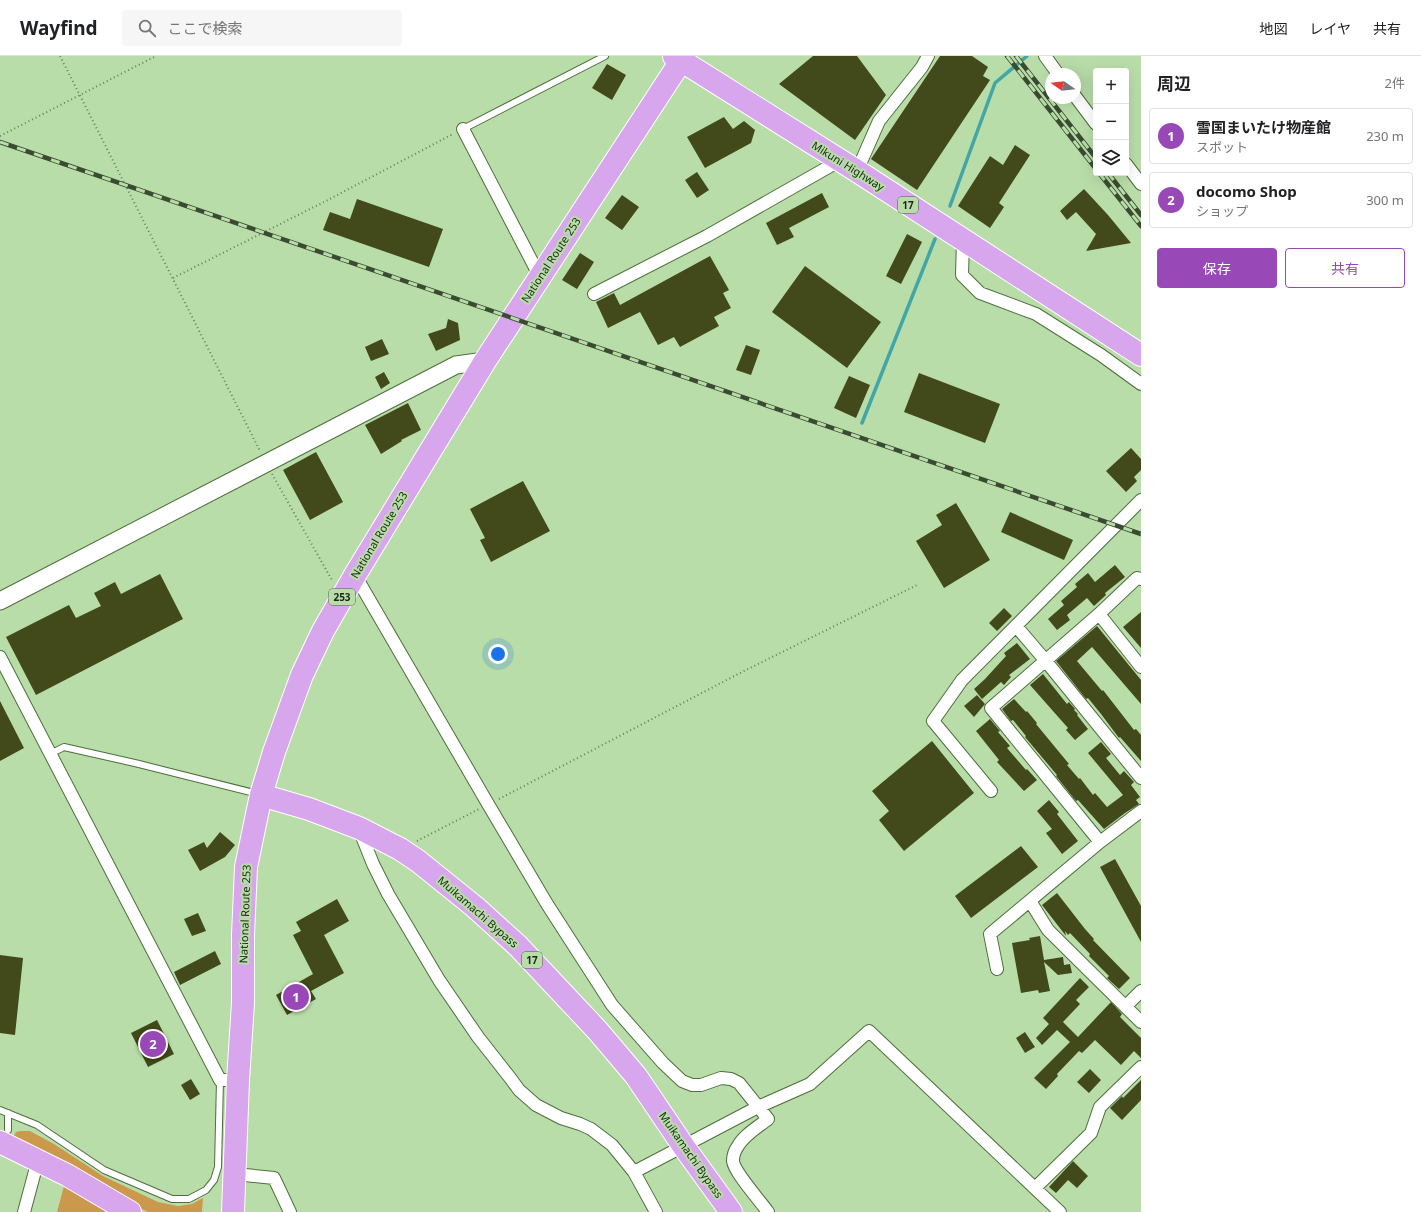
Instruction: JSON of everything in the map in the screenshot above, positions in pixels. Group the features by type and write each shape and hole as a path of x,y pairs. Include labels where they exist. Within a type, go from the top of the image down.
{"highway":[{"name":"Mikuni Highway","path":"678,58 1141,355"},
{"name":"National Route 253","path":"233,1212 235,1174 229,1080 243,1003 243,935 246,867 261,795 274,752 302,675 322,631 485,361 540,277 678,58"},
{"name":"Muikamachi Bypass","path":"261,795 309,809 359,828 400,849 418,861 475,907 518,946 597,1030 636,1076 684,1147 731,1212"},
{"path":"4,1136 38,1160 67,1175 130,1212"}],"street":[{"path":"594,294 848,166 879,121 922,67 928,56"},
{"path":"1045,56 1054,68"},
{"path":"1081,104 1093,120"},
{"path":"463,129 540,277"},
{"path":"1129,168 1141,184"},
{"path":"963,240 962,274 980,293 1036,314 1101,355 1141,384"},
{"path":"0,601 456,365 485,361"},
{"path":"991,791 933,721 962,680 1141,500"},
{"path":"355,575 488,804 548,904 612,1005 663,1063 682,1081 692,1085 701,1085 721,1078 731,1079 740,1083 768,1119 738,1145 733,1161 750,1188 768,1212"},
{"path":"1100,842 991,708 1100,614 1137,578 1141,579"},
{"path":"1100,614 1141,667"},
{"path":"1016,626 1141,778"},
{"path":"0,657 50,754 229,1080"},
{"path":"997,969 990,934 1100,842 1141,811"},
{"path":"359,828 373,864 388,894 439,980 478,1037 519,1090 536,1105 561,1118 580,1124 599,1134 612,1145 634,1172 656,1212"},
{"path":"1030,901 1048,930 1141,1022"},
{"path":"1126,1006 1141,991"},
{"path":"634,1172 758,1107 810,1084 869,1031 1060,1212"},
{"path":"1035,1188 1091,1133 1100,1106 1141,1067"},
{"path":"24,1212 38,1160"},
{"path":"235,1174 274,1178 290,1212"}],"lane":[{"path":"463,129 605,56"},
{"path":"50,754 64,747 139,764 261,795"},
{"path":"0,1110 38,1125 104,1170 172,1199 189,1199 206,1190 214,1180 218,1167 229,1080"},
{"path":"4,1136 8,1113"}],"path":[{"path":"60,56 266,463 333,583"},
{"path":"0,136 156,56"},
{"path":"172,278 324,202 463,129"},
{"path":"400,849 734,676 917,585"}],"shaded area":[{"path":"30,1131 54,1144 103,1176 158,1202 178,1206 192,1204 203,1198 202,1212 148,1212 129,1203 13,1137 16,1132"},
{"path":"54,1174 120,1212 57,1212 64,1186 51,1180"}],"building":[{"path":"813,56 857,56 886,95 855,140 779,84"},
{"path":"940,56 972,56 988,67 983,76 990,80 917,190 871,159"},
{"path":"607,64 626,75 612,100 592,88"},
{"path":"724,117 733,129 744,121 755,130 751,143 705,168 687,137"},
{"path":"1015,145 1030,155 999,203 1004,207 990,228 958,206 990,156 1003,165"},
{"path":"697,172 709,190 697,198 685,180"},
{"path":"1084,189 1131,243 1086,251 1096,234 1076,212 1067,220 1060,211"},
{"path":"822,193 829,207 789,228 794,237 777,245 766,223"},
{"path":"622,195 639,207 622,230 605,218"},
{"path":"357,199 443,229 429,267 323,230 330,212 350,219"},
{"path":"907,234 922,242 901,284 886,276"},
{"path":"580,253 594,262 577,289 562,280"},
{"path":"710,256 729,290 723,293 731,308 714,317 719,326 680,347 674,337 658,345 640,312 608,328 596,302 614,293 620,305"},
{"path":"805,266 881,322 847,368 772,312"},
{"path":"448,319 458,323 460,340 436,351 428,334 446,328"},
{"path":"382,339 389,354 371,361 365,347"},
{"path":"746,345 760,350 751,375 736,370"},
{"path":"384,372 390,383 381,389 375,377"},
{"path":"919,373 1000,404 985,443 904,412"},
{"path":"849,376 870,385 856,418 834,408"},
{"path":"408,403 421,430 401,440 402,441 381,454 365,425"},
{"path":"1131,448 1141,459 1141,470 1134,477 1137,481 1126,492 1106,471"},
{"path":"316,452 343,502 310,520 283,470"},
{"path":"523,481 550,531 491,562 480,540 485,538 470,509"},
{"path":"956,503 990,560 944,588 916,541 942,525 936,515"},
{"path":"1010,512 1073,540 1064,560 1001,532"},
{"path":"1115,565 1125,577 1105,593 1106,595 1094,606 1087,598 1067,615 1070,620 1057,630 1048,619 1064,605 1061,601 1077,587 1075,584 1088,573 1095,582"},
{"path":"160,574 183,619 36,695 6,637 69,605 76,618 101,606 94,593 115,582 121,594"},
{"path":"1004,608 1012,616 997,631 989,623"},
{"path":"1141,612 1141,648 1123,627"},
{"path":"1097,626 1141,680 1141,704 1092,647 1077,661 1102,691 1103,690 1134,730 1136,729 1141,735 1141,761 1120,737 1119,738 1088,698 1086,699 1056,661"},
{"path":"1017,643 1030,659 1009,675 1011,677 1004,685 1001,682 982,699 974,689 1006,656 1004,653"},
{"path":"1043,674 1067,704 1069,702 1075,709 1074,710 1078,714 1077,715 1088,729 1075,740 1066,730 1068,728 1030,685"},
{"path":"977,695 985,704 974,717 964,706"},
{"path":"1014,699 1037,723 1036,724 1069,764 1067,765 1079,779 1080,778 1093,795 1095,793 1107,807 1123,795 1088,753 1101,742 1111,754 1106,758 1120,775 1124,771 1134,782 1131,785 1140,797 1136,800 1139,804 1104,829 1078,800 1076,801 1056,776 1057,775 1025,737 1026,736 1013,720 1011,721 1002,709"},
{"path":"0,701 24,748 0,761"},
{"path":"990,719 1000,731 998,732 1010,746 1007,748 1037,780 1024,791 997,762 999,760 976,731"},
{"path":"932,741 974,793 904,851 879,820 889,811 872,791"},
{"path":"1049,800 1059,812 1057,814 1078,841 1062,854 1046,833 1052,829 1037,811"},
{"path":"220,832 235,845 225,857 200,871 188,850 204,842 207,848"},
{"path":"1021,846 1038,867 971,918 955,896"},
{"path":"1115,859 1141,906 1141,942 1100,867"},
{"path":"1057,893 1094,939 1093,940 1130,978 1119,989 1107,978 1109,976 1089,956 1090,954 1070,933 1068,935 1065,931 1066,936 1042,905"},
{"path":"337,899 349,921 324,935 344,973 311,991 316,999 287,1015 276,995 313,974 293,935 301,931 296,922"},
{"path":"198,913 206,931 192,936 184,919"},
{"path":"1040,936 1044,960 1063,957 1064,965 1070,964 1072,973 1058,975 1044,962 1050,991 1039,993 1038,990 1021,993 1012,943 1030,940 1029,938"},
{"path":"215,951 221,964 180,985 174,972"},
{"path":"0,955 23,958 15,1035 0,1033"},
{"path":"1080,978 1089,987 1076,1000 1080,1004 1063,1022 1078,1037 1111,1002 1122,1014 1120,1017 1141,1038 1141,1058 1134,1051 1121,1065 1095,1040 1082,1053 1079,1051 1057,1074 1058,1076 1046,1089 1034,1078 1070,1042 1057,1030 1042,1045 1036,1038 1049,1024 1043,1018"},
{"path":"157,1020 174,1054 148,1067 131,1033"},
{"path":"1025,1032 1035,1047 1025,1053 1016,1038"},
{"path":"1090,1069 1101,1080 1089,1093 1077,1082"},
{"path":"191,1079 200,1094 190,1100 181,1085"},
{"path":"1141,1080 1141,1100 1122,1120 1110,1108 1122,1096 1123,1098"},
{"path":"1073,1161 1088,1176 1077,1188 1068,1180 1056,1193 1049,1187"}],"waterway":[{"path":"950,206 995,83 1027,56"},
{"path":"862,423 935,239"}],"railway":[{"path":"1007,56 1093,165"},
{"path":"1016,56 1093,154"},
{"path":"0,142 1141,534"},
{"path":"1101,176 1141,226"},
{"path":"1110,176 1141,215"}],"place":[{"name":"雪国まいたけ物産館","path":"296,997"},
{"name":"docomo Shop","path":"153,1044"}]}
